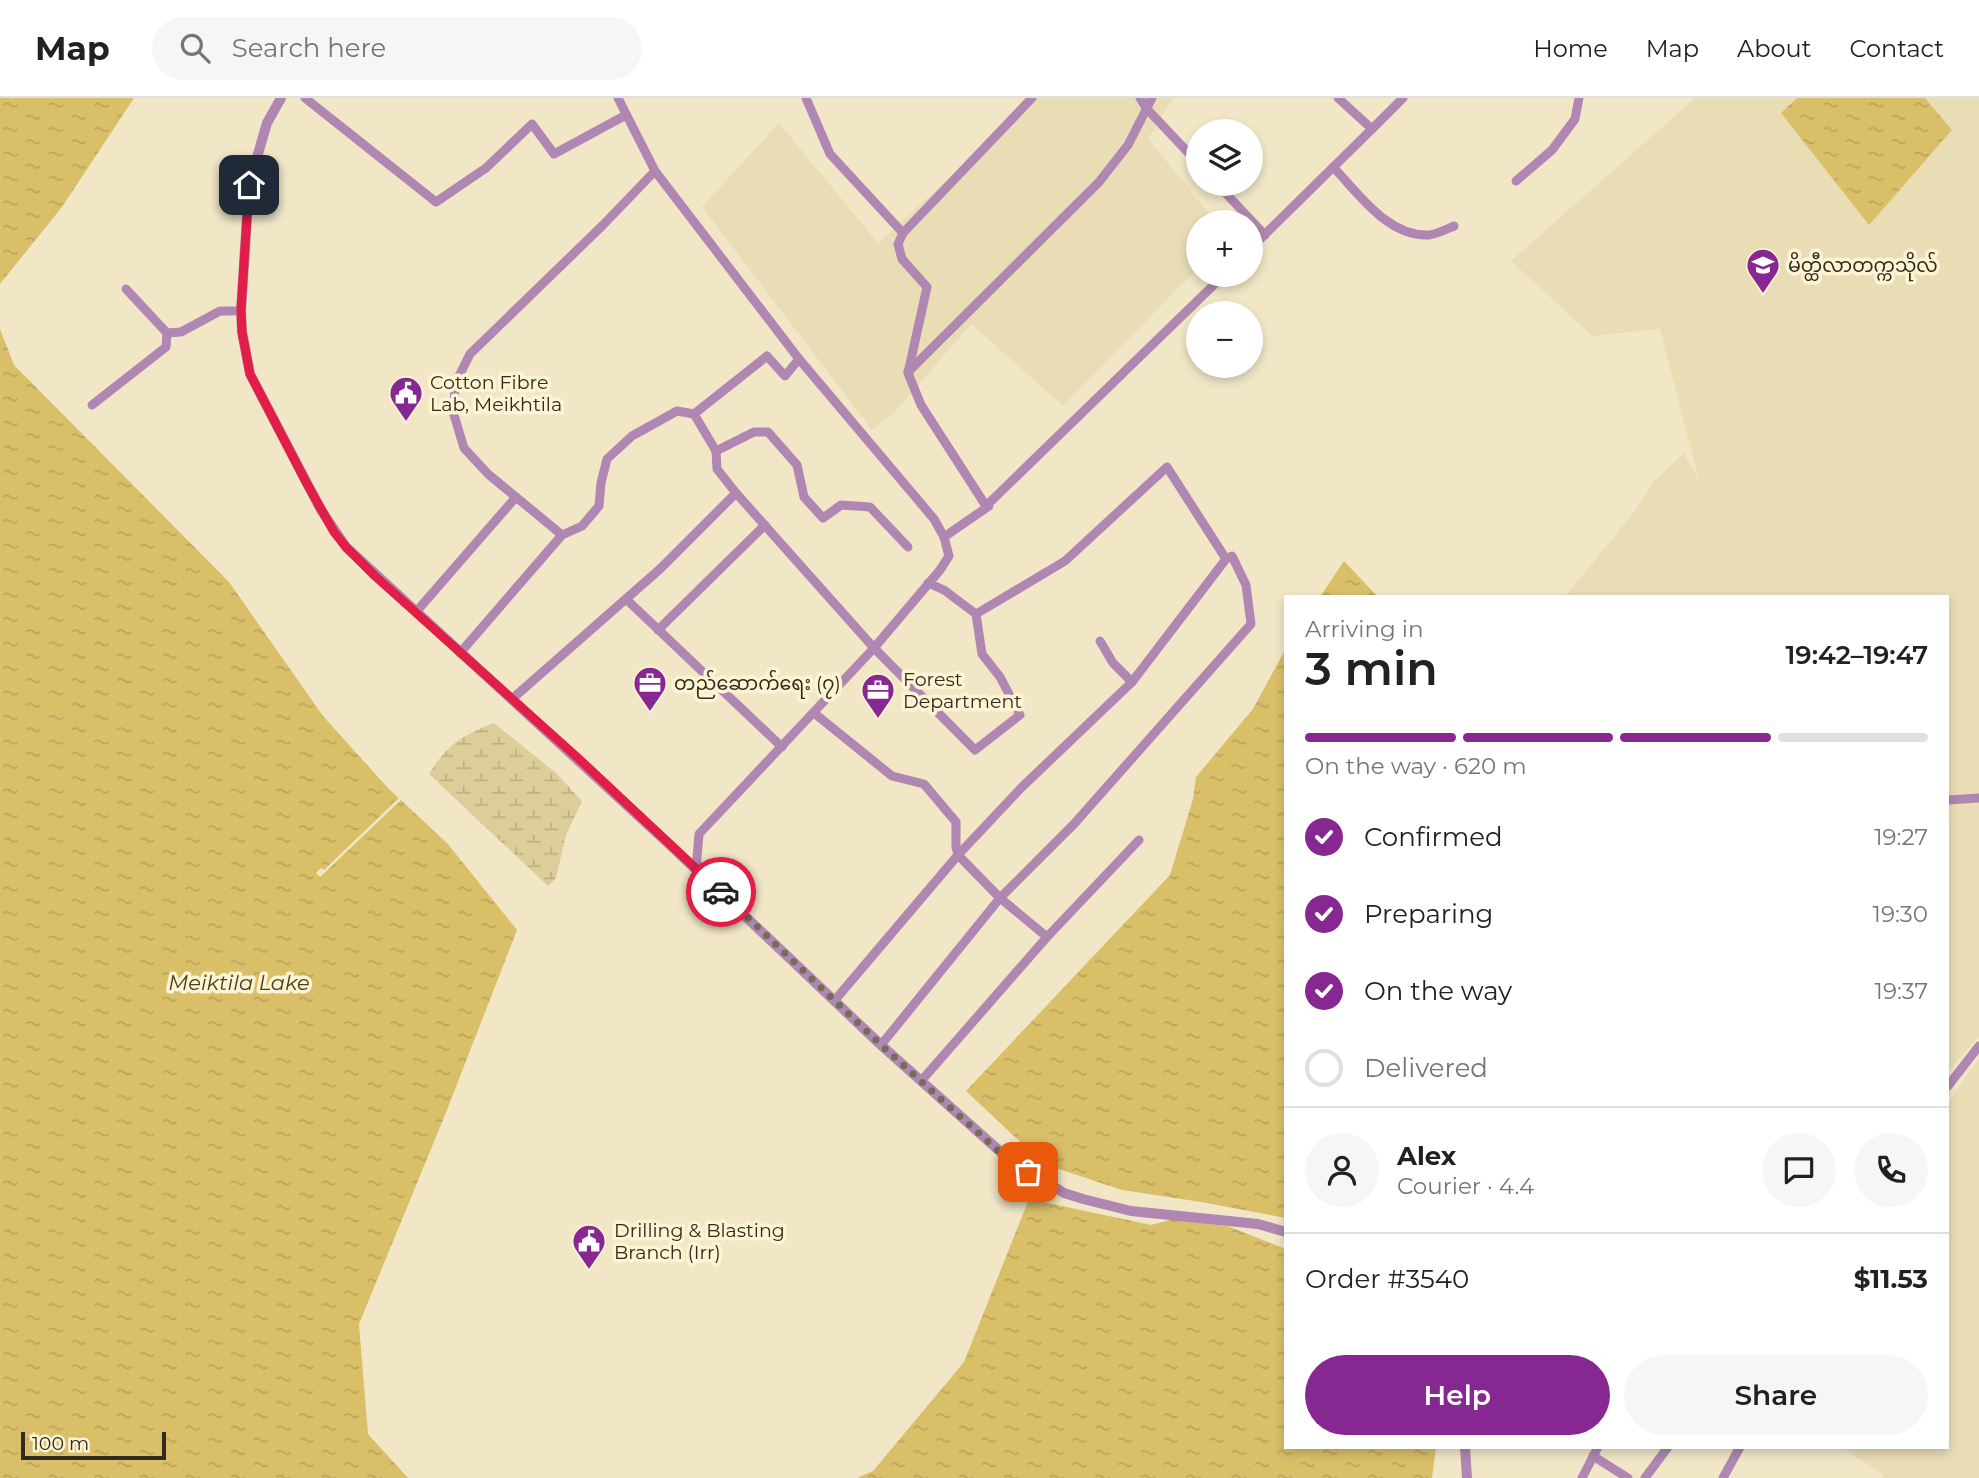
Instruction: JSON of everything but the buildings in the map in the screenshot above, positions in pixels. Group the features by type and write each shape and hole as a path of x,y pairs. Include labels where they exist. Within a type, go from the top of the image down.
{"street":[{"path":"281,98 267,123 249,185 242,332 250,374 321,510 346,547 1004,1156 1064,1193 1131,1210 1236,1221 1284,1232"},
{"path":"305,98 436,202 486,168 532,124 554,153 625,115"},
{"path":"618,98 655,171 799,359 934,519 944,537 949,556 874,648 699,834 696,869"},
{"path":"806,98 830,154 903,233"},
{"path":"1140,98 1186,150"},
{"path":"908,373 1099,182 1128,145 1152,98"},
{"path":"1338,98 1372,129"},
{"path":"1228,196 1265,235 1403,98"},
{"path":"1516,181 1552,150 1575,119 1579,98"},
{"path":"944,537 989,506 986,506 922,405 908,373 927,287 902,259 898,244 903,233 1026,100"},
{"path":"1334,168 1388,223 1410,232 1430,235 1454,226"},
{"path":"562,536 488,474 464,448 454,415 455,384 470,354 655,171"},
{"path":"986,506 1212,287"},
{"path":"92,405 166,347 167,333 126,289"},
{"path":"167,333 181,332 220,312 241,310"},
{"path":"460,653 562,536 582,526 598,506 607,458 632,436 677,411 694,414 767,356 785,376 799,359"},
{"path":"694,414 716,451 717,469 736,493 874,648 975,750 1020,715 1000,677 982,654 976,614 944,590 928,583"},
{"path":"716,451 754,432 768,432 797,465 804,497 823,518 841,505 870,507 908,547"},
{"path":"976,614 1065,561 1167,467 1226,559"},
{"path":"512,699 626,599 736,493"},
{"path":"416,612 516,497"},
{"path":"658,630 765,525"},
{"path":"835,1000 958,855 1021,788 1132,682 1226,559 1232,556 1246,585 1251,624 1074,824 1000,898 881,1045"},
{"path":"626,599 782,747"},
{"path":"1100,641 1113,663 1132,682"},
{"path":"814,713 892,776 924,783 956,822 958,855 1000,898 1047,937"},
{"path":"1949,800 1979,798"},
{"path":"922,1080 1047,937 1139,840"},
{"path":"1949,1085 1979,1046"},
{"path":"1465,1449 1466,1478"},
{"path":"1645,1478 1667,1449"},
{"path":"1723,1478 1740,1449"},
{"path":"1582,1478 1595,1452 1628,1478"}],"shaded area":[{"path":"1036,98 1173,98 1148,139 1186,185 1186,196 1195,196 1206,210 1186,210 1186,280 1063,406 971,324 893,414 872,430 702,207 779,123 878,243"},
{"name":"မိတ္ထီလာတက္ကသိုလ်","path":"1695,98 1979,98 1979,1037 1949,1070 1949,595 1567,595 1634,512 1655,480 1684,453 1699,481 1660,329 1592,336 1511,261"},
{"path":"1979,1059 1979,1478 1882,1478 1884,1475 1844,1449 1949,1449 1949,1101"}],"green space":[{"path":"494,723 556,773 582,801 566,835 556,878 548,886 429,774 456,742"}],"water":[{"path":"0,98 134,98 62,207 0,284"},
{"path":"1797,98 1925,98 1952,130 1869,225 1781,113"},
{"name":"Meiktila Lake","path":"0,329 14,365 229,582 323,716 388,788 447,843 517,930 359,1324 368,1434 408,1478 0,1478"},
{"path":"1344,561 1376,595 1321,595"},
{"path":"1284,652 1284,1218 1122,1190 1044,1164 966,1091 1170,875 1193,799 1196,777 1253,709"},
{"path":"1029,1199 1151,1225 1174,1219 1227,1226 1284,1248 1284,1449 1436,1449 1432,1478 857,1478 873,1471 964,1362"}],"pier":[{"path":"401,796 403,798 320,877 316,873 321,868 324,870"}],"way so far":[{"path":"721,892 881,1045 1004,1156 1028,1172"}],"place":[{"name":"မိတ္ထီလာတက္ကသိုလ်","path":"1763,295"},
{"name":"Cotton Fibre Lab, Meikhtila","path":"406,423"},
{"name":"တည်ဆောက်ရေး (၇)","path":"650,713"},
{"name":"Forest Department","path":"878,720"},
{"name":"Drilling & Blasting Branch (Irr)","path":"589,1271"}],"route":[{"path":"249,185 241,310 250,374 334,532 375,576 578,758 721,892"}]}
